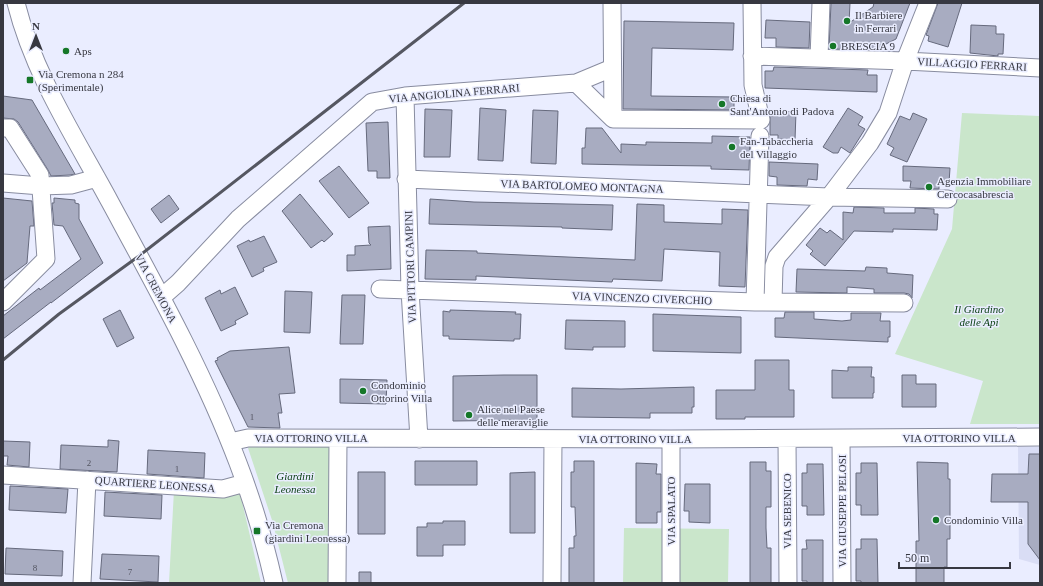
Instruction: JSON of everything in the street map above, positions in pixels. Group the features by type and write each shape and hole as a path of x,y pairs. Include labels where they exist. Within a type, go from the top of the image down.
{"street":[{"name":"VIA CREMONA","path":"16,3 31,50 49,92 162,298 214,406 230,442 245,483 274,583"},
{"path":"612,3 613,119"},
{"path":"752,3 752,85 760,128 755,302"},
{"path":"819,58 821,3"},
{"name":"VILLAGGIO FERRARI","path":"829,197 870,143 888,113 905,61 928,3"},
{"name":"VILLAGGIO FERRARI","path":"752,56 905,61 1040,68"},
{"path":"612,68 576,83 613,119 760,128"},
{"name":"VIA ANGIOLINA FERRARI","path":"162,298 238,219 372,102 405,96 576,83"},
{"name":"VIA PITTORI CAMPINI","path":"405,96 410,290 419,439"},
{"path":"3,128 10,128 40,175 46,259 3,302"},
{"path":"3,183 41,186 71,185 97,178"},
{"name":"VIA BARTOLOMEO MONTAGNA","path":"406,179 829,197 948,199"},
{"path":"773,302 774,266 777,257 829,197"},
{"name":"VIA VINCENZO CIVERCHIO","path":"380,289 755,302 904,303"},
{"name":"VIA OTTORINO VILLA","path":"230,442 248,438 1040,438"},
{"path":"337,583 338,439"},
{"path":"552,583 553,439"},
{"name":"VIA SPALATO","path":"671,439 672,583"},
{"name":"VIA SEBENICO","path":"787,439 788,583"},
{"name":"VIA GIUSEPPE PELOSI","path":"842,439 842,583"},
{"name":"QUARTIERE LEONESSA","path":"3,475 223,488 245,483"},
{"name":"QUARTIERE LEONESSA","path":"82,583 87,480"}],"shaded area":[{"path":"1018,447 1040,447 1040,565 1019,559"}],"green space":[{"name":"Il Giardino delle Api","path":"962,113 1040,116 1040,424 970,424 983,381 895,354 952,229"},
{"name":"Giardini Leonessa","path":"250,446 330,446 330,583 288,583 272,520 248,448"},
{"path":"174,490 240,493 261,583 169,583"},
{"path":"624,528 729,529 728,583 623,583"}],"building":[{"path":"831,3 850,3 849,23 873,7 874,3 910,3 896,39 874,50 829,49"},
{"path":"938,3 962,3 948,47 928,41 929,36 926,35"},
{"path":"766,20 810,22 809,48 776,47 776,38 765,38"},
{"path":"624,21 734,23 733,50 652,48 651,96 734,97 734,110 623,109"},
{"path":"971,25 996,26 996,34 1004,34 1003,54 998,54 998,56 970,53"},
{"path":"774,67 868,70 867,75 877,75 877,92 765,88 765,71 773,71"},
{"path":"3,96 32,100 75,174 51,176 18,122 14,119 3,118"},
{"path":"480,108 506,110 503,161 478,160"},
{"path":"848,108 863,117 858,125 865,129 850,153 841,147 838,153 833,153 823,147"},
{"path":"425,109 452,110 450,157 424,157"},
{"path":"533,110 558,111 556,164 531,163"},
{"path":"779,111 796,112 795,140 778,139 778,135 770,135 770,116 779,116"},
{"path":"913,113 927,119 907,162 890,155 894,148 887,144 900,116 910,120"},
{"path":"388,122 390,178 377,178 377,171 368,171 366,123"},
{"path":"586,128 602,128 621,153 621,144 646,145 646,142 712,143 712,136 750,137 749,170 711,169 711,166 582,164 582,148 585,148"},
{"path":"769,162 818,164 817,180 808,179 807,186 777,185 777,177 769,176"},
{"path":"339,166 369,203 349,218 319,181"},
{"path":"903,166 950,168 949,183 939,182 939,189 910,188 911,181 903,181"},
{"path":"300,194 333,234 324,242 322,240 311,248 282,211"},
{"path":"169,195 179,209 161,223 151,209"},
{"path":"3,198 32,201 34,226 30,226 27,263 3,281"},
{"path":"54,198 75,200 75,203 79,204 79,219 103,263 3,339 3,316 39,288 40,290 81,259 63,226 54,225 52,203 54,203"},
{"path":"430,199 474,202 613,205 612,230 562,227 429,224"},
{"path":"637,204 664,205 664,222 722,224 722,209 748,210 745,287 719,286 720,252 664,249 662,281 613,279 612,282 476,276 476,280 425,279 426,250 477,251 477,253 635,260"},
{"path":"854,207 884,208 884,213 915,213 915,208 934,209 934,214 938,214 937,230 893,229 893,232 854,231 825,266 810,254 813,251 806,245 820,228 827,233 830,230 843,240 843,212 853,213"},
{"path":"390,226 391,269 347,271 347,255 355,255 355,246 371,245 369,243 368,227"},
{"path":"264,236 277,262 263,268 264,271 252,277 237,246 249,240 250,242"},
{"path":"866,267 887,268 887,273 913,275 912,298 909,294 904,293 874,293 874,289 847,287 847,293 796,292 797,269 865,271"},
{"path":"235,287 248,314 235,321 236,324 221,331 205,298 220,290 221,294"},
{"path":"285,291 312,292 310,333 284,332"},
{"path":"342,295 365,295 363,344 340,344"},
{"path":"120,310 134,338 117,347 103,319"},
{"path":"450,310 516,312 515,314 521,314 520,339 514,339 514,341 449,339 449,336 443,336 443,311 450,312"},
{"path":"785,312 814,312 814,319 842,321 851,320 851,313 881,313 880,321 890,321 890,337 888,337 888,342 775,337 775,318 784,318"},
{"path":"653,314 741,317 741,353 653,351"},
{"path":"566,320 625,321 625,347 593,347 593,350 565,349"},
{"path":"289,347 295,393 279,394 282,413 278,413 280,428 248,427 215,361 218,360 217,358 230,351"},
{"path":"755,360 789,360 789,390 794,390 794,417 745,417 745,419 716,419 716,390 755,390"},
{"path":"848,367 872,367 871,377 874,377 873,398 832,398 832,370 848,371"},
{"path":"537,375 537,420 453,421 453,376"},
{"path":"902,375 916,375 916,384 936,384 936,407 902,407"},
{"name":"Condominio Ottorino Villa","path":"340,379 387,380 386,404 340,403"},
{"path":"694,387 694,407 692,407 692,413 650,413 650,418 572,417 572,388 621,389"},
{"path":"108,440 119,441 117,472 60,469 61,445 108,447"},
{"path":"3,441 30,442 29,467 7,465 8,456 3,456"},
{"path":"148,450 205,453 204,478 147,474"},
{"path":"1029,454 1040,454 1040,560 1028,544 1028,502 991,502 992,474 1028,474"},
{"path":"415,461 477,461 477,485 415,485"},
{"path":"574,461 594,461 594,583 569,583 569,548 574,548 574,536 576,536 575,507 571,507 571,472 574,472"},
{"path":"750,462 766,462 766,471 771,471 771,507 766,507 766,528 767,548 771,548 771,583 750,583"},
{"name":"Condominio Villa","path":"917,462 948,463 948,479 950,479 950,539 947,539 947,567 944,567 944,583 916,583 916,541 919,541"},
{"path":"636,463 657,464 656,474 661,474 661,512 657,512 657,523 636,523"},
{"path":"861,463 877,463 878,515 861,515 861,505 856,505 856,473 861,473"},
{"path":"807,464 823,464 824,515 807,515 807,506 802,506 802,473 807,473"},
{"path":"358,472 385,472 385,534 358,534"},
{"path":"535,472 535,533 510,533 510,473"},
{"path":"685,484 710,484 710,523 689,522 689,511 684,511"},
{"path":"10,486 68,489 66,513 9,510"},
{"path":"105,492 162,495 161,519 104,516"},
{"path":"443,521 465,521 465,545 443,545 443,556 417,556 417,527 427,527 427,523 443,523"},
{"path":"861,539 877,539 878,583 861,583 861,581 856,581 856,549 861,549"},
{"path":"806,540 823,540 823,583 807,583 807,581 802,581 802,549 807,549"},
{"path":"6,548 63,551 62,576 5,574"},
{"path":"102,554 159,556 158,582 100,579"},
{"path":"359,572 371,572 371,583 359,583"}],"railway":[{"path":"3,360 59,314 139,256 464,3"}],"place":[{"name":"Il Barbiere in Ferrari","path":"847,21"},
{"name":"BRESCIA 9","path":"833,46"},
{"name":"Aps","path":"66,51"},
{"name":"Via Cremona n 284 (Sperimentale)","path":"30,80"},
{"name":"Chiesa di Sant'Antonio di Padova","path":"722,104"},
{"name":"Fan-Tabaccheria del Villaggio","path":"732,147"},
{"name":"Agenzia Immobiliare Cercocasabrescia","path":"929,187"},
{"name":"Condominio Ottorino Villa","path":"363,391"},
{"name":"Alice nel Paese delle meraviglie","path":"469,415"},
{"name":"Condominio Villa","path":"936,520"},
{"name":"Via Cremona (giardini Leonessa)","path":"257,531"}]}
